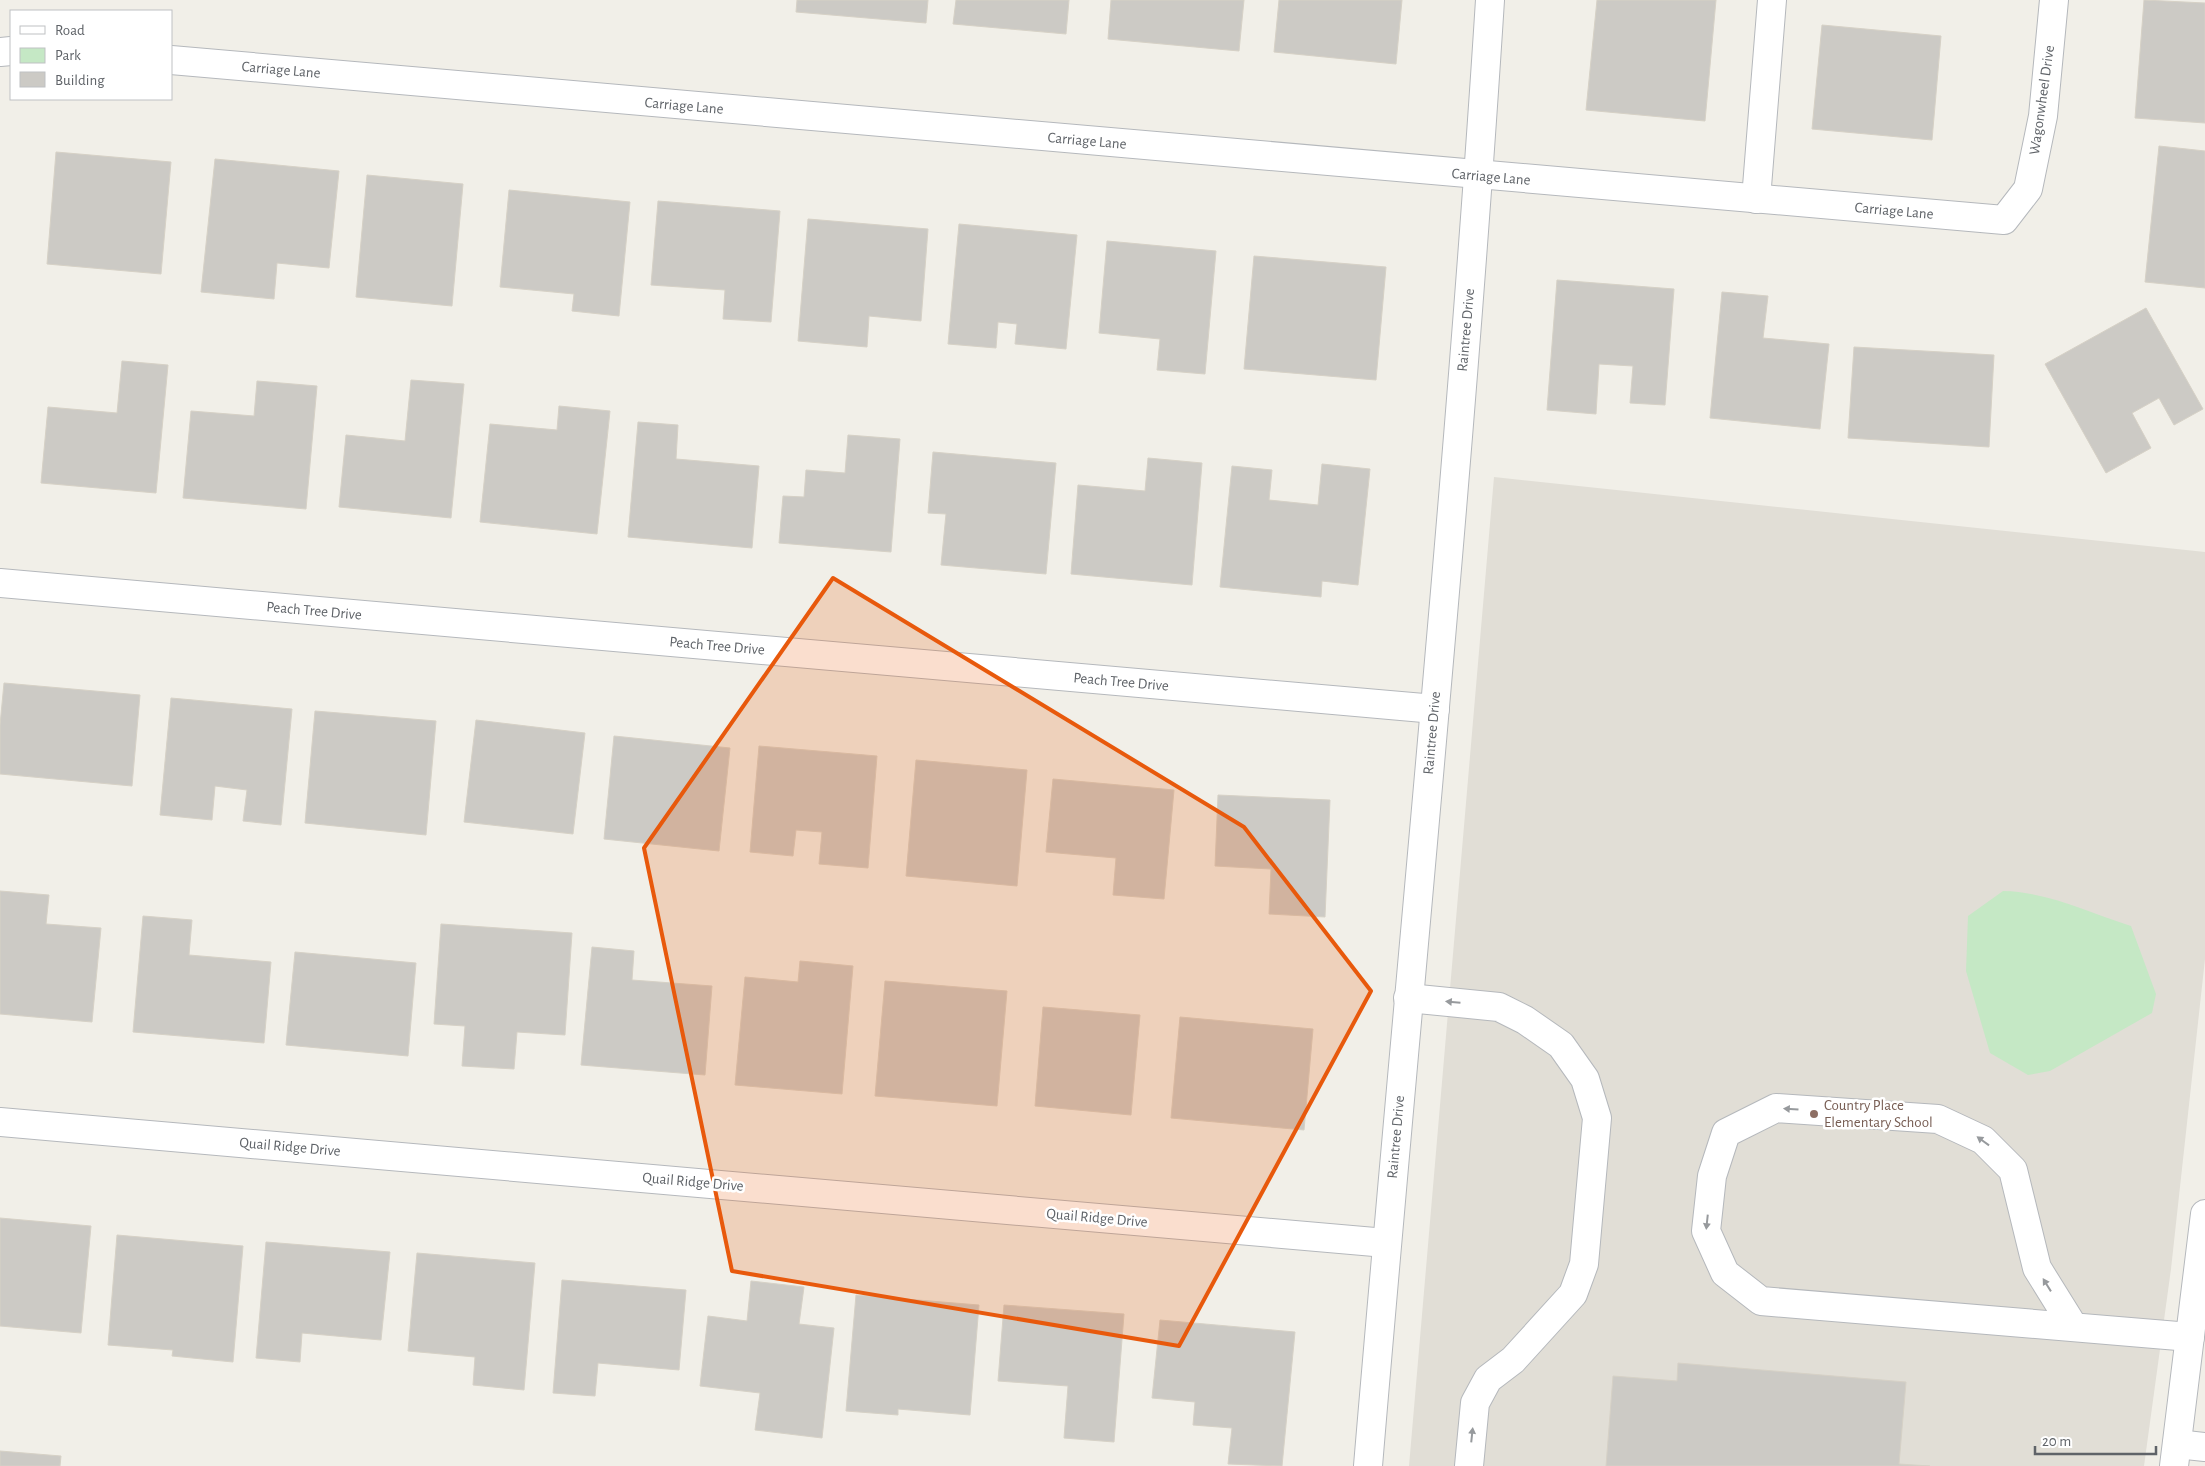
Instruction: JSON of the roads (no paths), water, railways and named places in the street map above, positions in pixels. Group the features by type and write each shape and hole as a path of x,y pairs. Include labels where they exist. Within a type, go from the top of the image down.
{"street":[{"name":"Raintree Drive","path":"1368,1466 1386,1243 1435,709 1479,176 1490,0"},
{"path":"1756,199 1772,0"},
{"name":"Wagonwheel Drive","path":"2004,220 2028,189 2043,116 2054,0"},
{"name":"Carriage Lane","path":"172,60 1479,176 2004,220"},
{"name":"Peach Tree Drive","path":"0,583 1435,709"},
{"path":"1408,998 1499,1007 1525,1020 1561,1045 1585,1079 1597,1118 1584,1264 1573,1294 1513,1360 1488,1379 1475,1404 1469,1466"},
{"path":"2074,1326 2037,1268 2013,1170 1983,1140 1938,1119 1776,1108 1726,1133 1712,1176 1706,1231 1725,1273 1761,1301 2190,1337"},
{"name":"Quail Ridge Drive","path":"0,1122 1386,1243"},
{"path":"2205,1214 2175,1455 2205,1447"}],"place":[{"name":"Country Place Elementary School","path":"1814,1114"}]}
